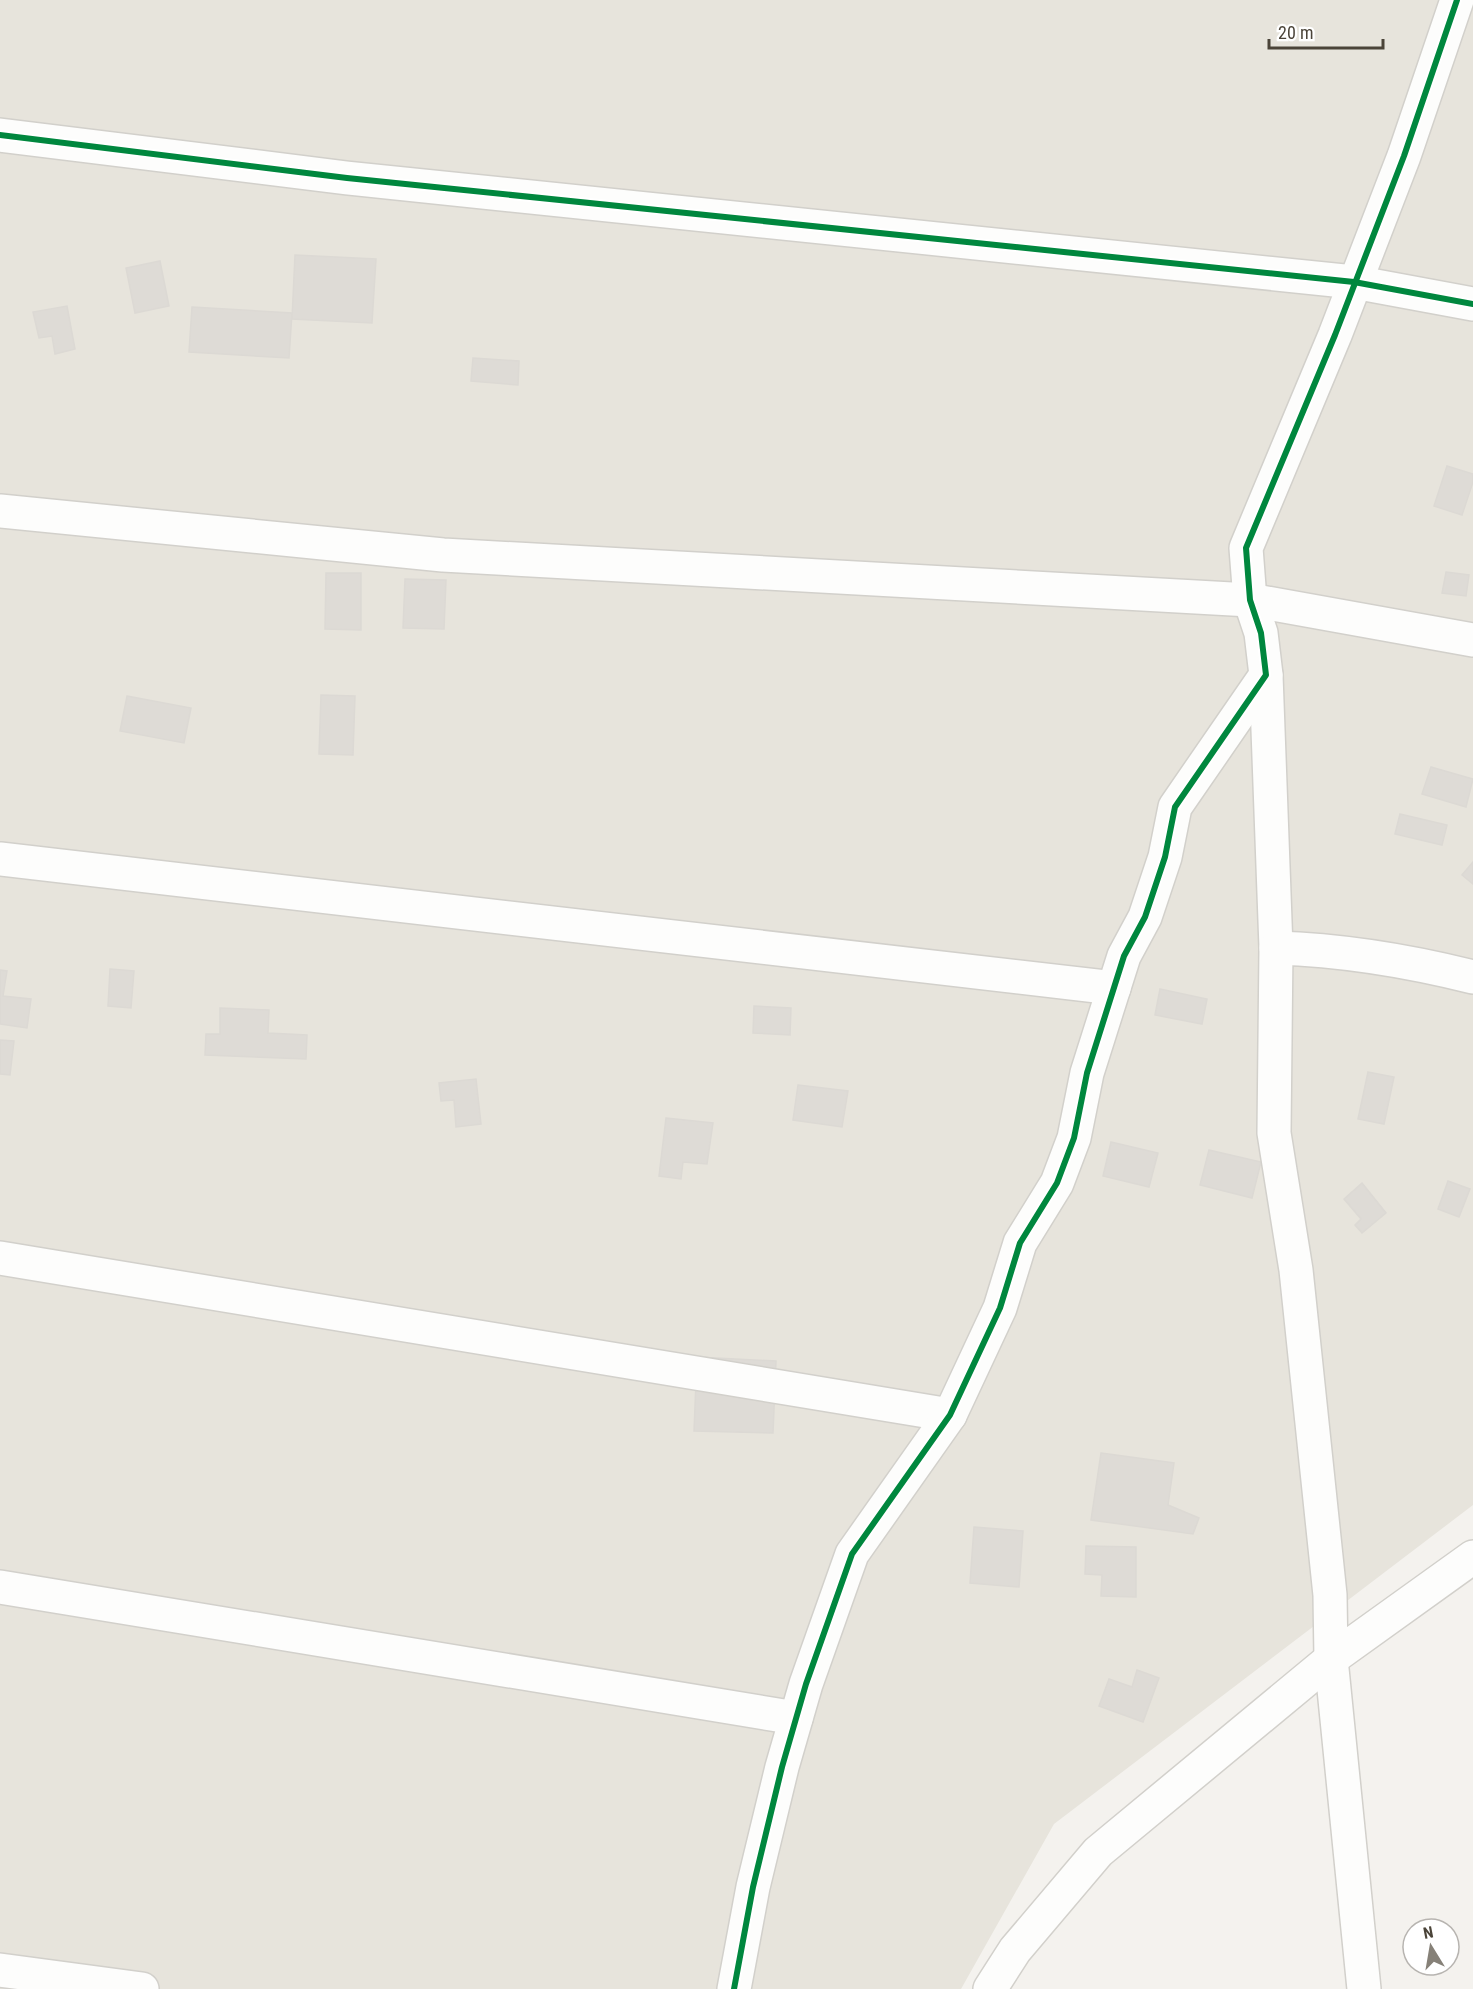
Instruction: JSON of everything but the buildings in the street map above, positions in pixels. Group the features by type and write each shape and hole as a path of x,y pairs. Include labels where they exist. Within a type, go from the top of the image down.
{"street":[{"path":"1364,1989 1331,1659 1330,1595 1296,1270 1274,1133 1276,948 1266,675 1261,633 1250,600 1246,548 1335,335 1404,156 1457,0"},
{"path":"0,135 347,178 1354,282 1473,304"},
{"path":"0,511 443,555 1250,600 1473,640"},
{"path":"734,1989 753,1887 782,1767 806,1684 852,1554 950,1415 1000,1308 1020,1243 1057,1183 1074,1138 1086,1073 1124,956 1145,917 1165,857 1174,807 1266,675"},
{"path":"0,859 1114,988"},
{"path":"1276,948 1316,949 1432,967 1473,977"},
{"path":"0,1258 950,1415"},
{"path":"990,1989 1015,1950 1098,1852 1331,1659 1473,1557"},
{"path":"0,1587 796,1718"},
{"path":"0,1970 142,1989"}],"shaded area":[{"path":"0,0 1473,0 1473,1505 1054,1824 961,1989 0,1989"}],"cycle path":[{"path":"734,1989 753,1887 782,1767 806,1684 852,1554 950,1415 1000,1308 1020,1243 1057,1183 1074,1138 1087,1073 1124,956 1145,917 1165,857 1175,807 1266,675 1261,633 1250,600 1246,548 1335,335 1404,156 1457,0"},
{"path":"0,135 347,178 1354,282 1473,304"}]}
